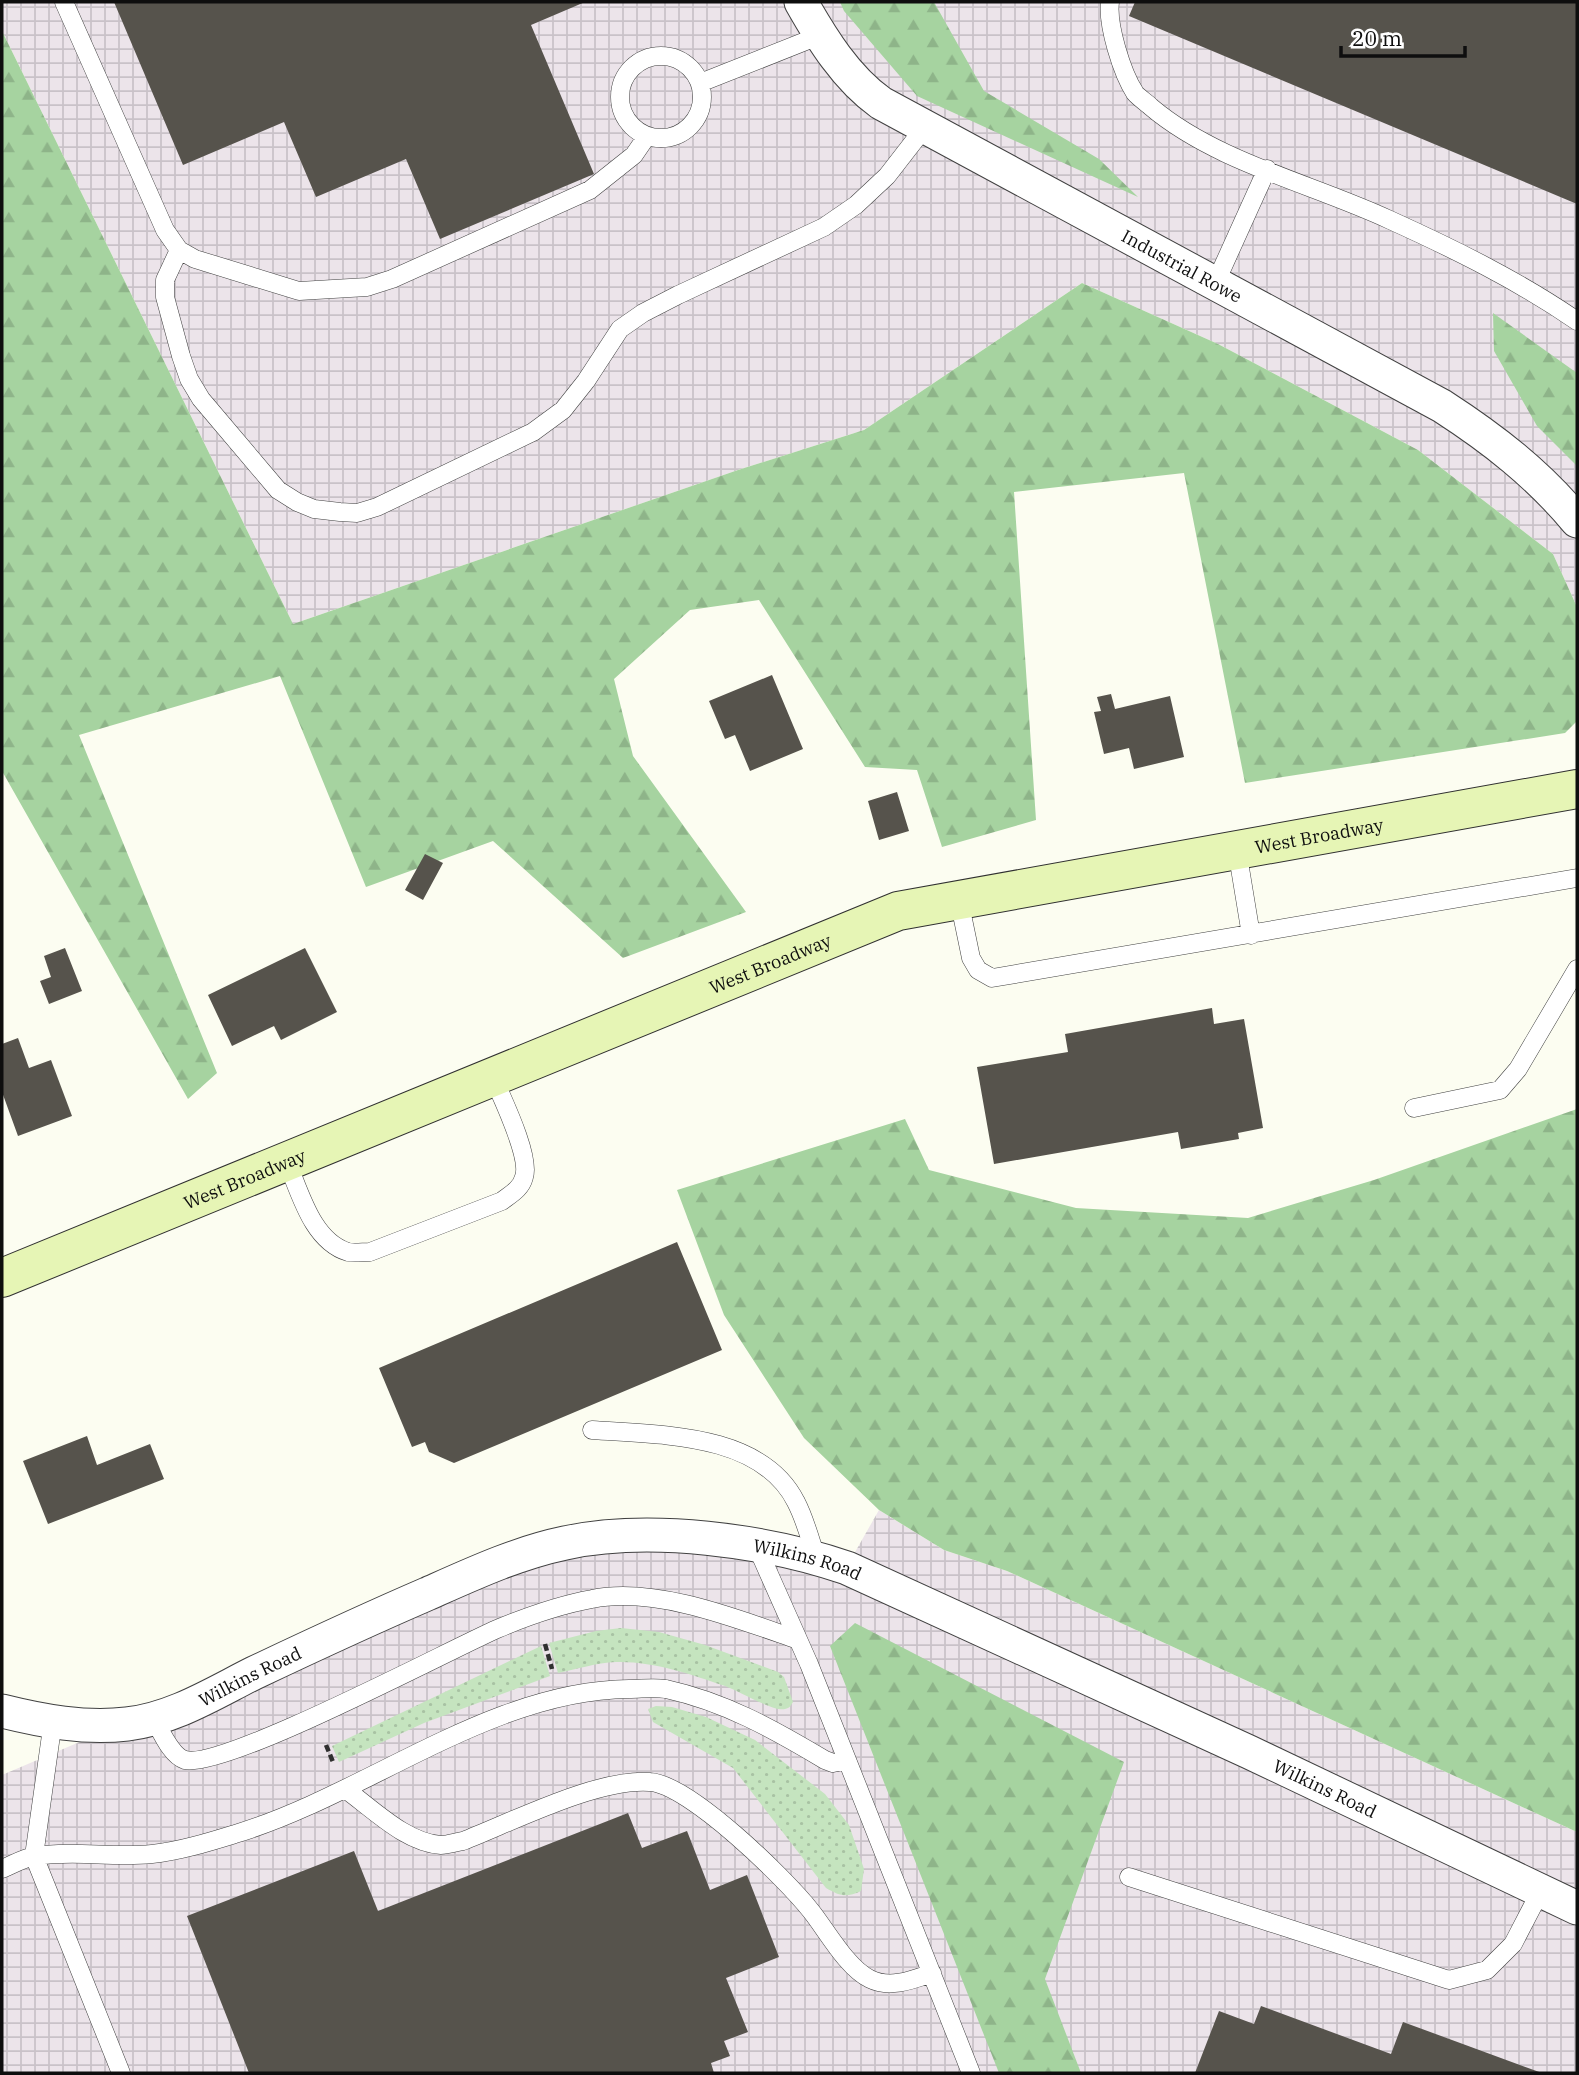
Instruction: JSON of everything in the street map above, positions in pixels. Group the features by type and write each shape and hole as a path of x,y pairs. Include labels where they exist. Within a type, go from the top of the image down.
{"main road":[{"name":"West Broadway","path":"2,1279 898,911 1577,789"}],"street":[{"name":"Industrial Rowe","path":"801,2 821,35 855,80 871,95 1463,420 1524,465 1577,521"},
{"name":"Wilkins Road","path":"2,1711 53,1721 104,1726 154,1719 476,1572 545,1548 587,1539 680,1537 816,1557 847,1568 1237,1746 1577,1908"}],"lane":[{"path":"64,2 165,230 179,250 195,260 299,290 367,287 392,279 590,190 634,155 647,136"},
{"path":"1110,2 1108,13 1115,46 1136,94 1172,125 1267,169 1390,219 1538,294 1577,321"},
{"path":"700,83 821,35"},
{"path":"670,56 693,71 700,83 701,109 695,121 685,130 673,136 647,136 626,120 620,92 624,79 632,68 643,60 670,56"},
{"path":"179,250 165,280 165,297 180,356 201,399 278,490 314,509 357,513 377,507 533,432 563,410 586,381 620,329 643,313 678,295 824,227 856,205 887,176 925,127"},
{"path":"1215,284 1267,169"},
{"path":"1237,850 1251,935"},
{"path":"959,900 971,958 978,970 992,978 1577,878"},
{"path":"1414,1108 1500,1090 1518,1069 1577,969"},
{"path":"287,1162 314,1222 327,1240 349,1252 370,1252 502,1201 517,1190 525,1177 526,1160 493,1077"},
{"path":"592,1430 693,1438 725,1446 761,1463 795,1500 816,1557"},
{"path":"757,1547 847,1760 971,2073"},
{"path":"154,1719 177,1756 194,1760 222,1754 313,1717 423,1663 536,1614 595,1598 633,1597 676,1602 720,1613 798,1640"},
{"path":"2,1869 34,1856 154,1854 237,1834 281,1818 433,1745 499,1718 561,1696 603,1689 663,1689 714,1703 753,1718 825,1760 833,1763 847,1760"},
{"path":"53,1721 34,1856 121,2073"},
{"path":"345,1789 406,1832 424,1841 443,1845 463,1841 600,1787 653,1782 679,1793 721,1823 763,1860 807,1906 852,1966 869,1979 885,1984 905,1982 932,1973"},
{"path":"1129,1877 1449,1980 1487,1970 1513,1944 1541,1890"}],"path":[{"path":"536,1614 561,1696"},
{"path":"313,1717 345,1789"}],"shaded area":[{"path":"2,2 1577,2 1577,607 1553,554 1418,450 1218,344 1082,283 864,430 738,470 293,624 2,31"},
{"path":"879,1510 944,1550 1007,1571 1577,1832 1577,2073 2,2073 2,1775 364,1621 633,1536 846,1568"}],"green space":[{"path":"840,2 934,2 984,91 1099,159 1138,197 917,96 844,11"},
{"path":"2,31 293,624 738,470 864,430 1082,283 1218,344 1418,450 1553,554 1577,607 1577,721 1565,733 1245,783 1184,473 1014,492 1036,820 942,847 917,770 865,767 759,600 690,610 614,679 633,756 746,912 623,958 493,841 366,887 280,676 79,735 217,1073 188,1099 2,771"},
{"path":"1493,313 1577,373 1577,466 1537,426 1494,351"},
{"path":"1577,1109 1577,1832 1007,1571 944,1550 879,1510 804,1438 724,1315 677,1190 905,1119 929,1170 1076,1208 1248,1218 1374,1180"},
{"path":"855,1623 1124,1762 1045,1979 1081,2073 999,2073 830,1646"},
{"path":"621,1628 659,1632 705,1645 778,1672 784,1677 793,1702 787,1709 780,1709 712,1681 671,1669 630,1662 594,1665 558,1673 549,1643 596,1631"},
{"path":"541,1646 550,1676 424,1723 339,1762 332,1746"},
{"path":"656,1706 672,1707 706,1717 755,1740 825,1794 849,1825 864,1869 861,1891 843,1895 826,1888 733,1768 653,1722 648,1709"}],"building":[{"path":"114,2 585,2 531,25 594,174 440,239 406,159 316,197 284,122 183,165"},
{"path":"1135,2 1577,2 1577,204 1129,16"},
{"path":"772,675 803,749 750,771 735,735 725,739 709,701"},
{"path":"1111,694 1115,709 1170,696 1184,757 1134,769 1129,748 1104,754 1094,712 1101,711 1097,697"},
{"path":"897,792 909,831 879,840 868,801"},
{"path":"425,854 443,863 423,900 405,890"},
{"path":"65,948 82,991 49,1004 40,981 51,977 44,956"},
{"path":"305,948 337,1012 281,1040 274,1026 232,1046 208,995"},
{"path":"1212,1008 1214,1024 1244,1019 1263,1128 1238,1133 1239,1139 1181,1149 1178,1132 994,1164 977,1067 1068,1052 1065,1034"},
{"path":"18,1038 29,1068 51,1060 72,1116 18,1136 2,1092 2,1044"},
{"path":"677,1242 722,1350 454,1463 429,1452 425,1442 412,1447 379,1368"},
{"path":"87,1436 97,1465 150,1444 164,1479 48,1524 23,1461"},
{"path":"628,1813 642,1848 687,1831 710,1890 747,1875 779,1957 726,1978 748,2032 724,2041 730,2056 711,2063 714,2073 249,2073 187,1916 354,1851 378,1911"},
{"path":"1261,2006 1391,2054 1403,2022 1542,2073 1195,2073 1219,2011 1254,2024"}]}
